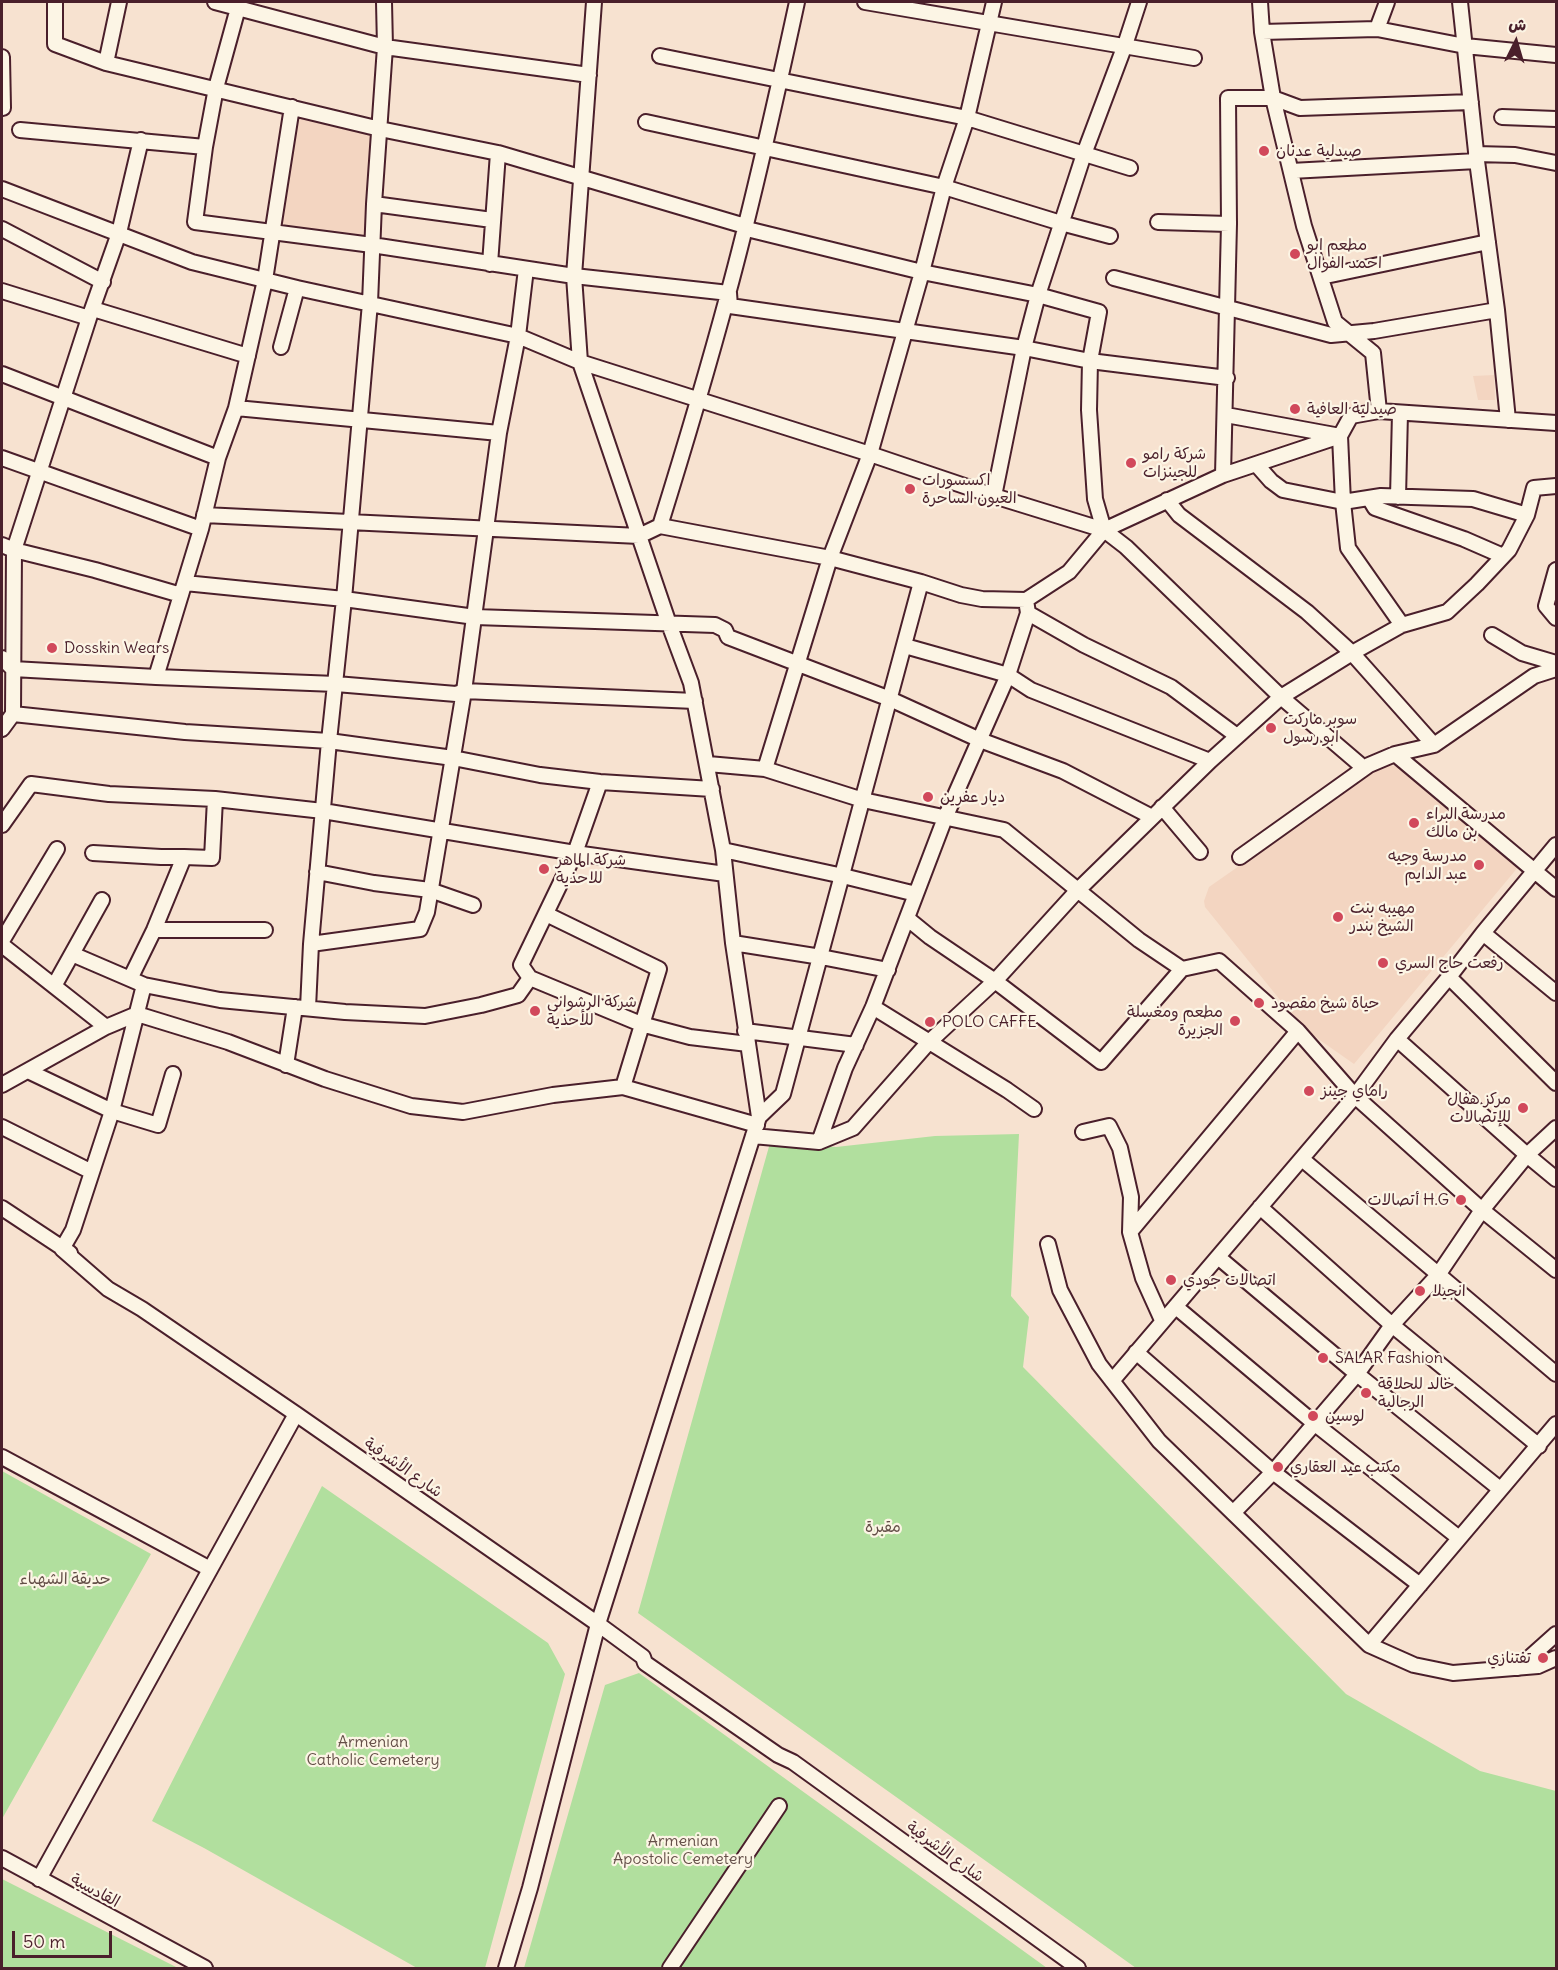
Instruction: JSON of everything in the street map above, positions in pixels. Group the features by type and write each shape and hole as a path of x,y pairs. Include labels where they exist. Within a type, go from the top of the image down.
{"street":[{"path":"55,2 55,44 106,63 380,129 498,153 745,226 751,230 922,272 1038,295 1100,312 1090,361 1089,410 1095,499 1104,530"},
{"path":"106,63 120,2"},
{"path":"215,2 385,47 589,75"},
{"path":"286,1065 301,1008 311,944 344,599 370,303 385,47 384,2"},
{"path":"594,2 574,276 580,362 691,682 723,850 756,1126"},
{"path":"660,526 699,401 729,293 797,2"},
{"path":"865,2 1194,58"},
{"path":"765,769 831,558 870,454 944,187 967,118 994,2"},
{"path":"994,496 1024,348 1038,295 1084,154 1139,2"},
{"path":"1260,2 1262,32 1273,98 1304,226 1335,322 1373,353 1379,411"},
{"path":"1377,29 1388,2"},
{"path":"1460,2 1476,158 1497,310 1508,420"},
{"path":"238,8 216,88 195,222 372,245 574,276 729,293"},
{"path":"1262,32 1377,29 1465,46 1557,55"},
{"path":"660,56 967,118 1130,168"},
{"path":"2,57 3,108"},
{"path":"1223,475 1228,307 1228,98 1273,98 1300,108 1471,102"},
{"path":"156,677 202,522 218,458 236,408 264,280 292,107"},
{"path":"1502,117 1557,119"},
{"path":"646,123 944,187 1110,236"},
{"path":"20,130 205,147"},
{"path":"2,729 13,714 8,547 39,472 103,282 119,233 141,141"},
{"path":"490,264 498,153"},
{"path":"1291,171 1515,155 1557,163"},
{"path":"2,189 192,262 297,288 518,336 580,362 1104,530 1126,547 1281,697 1364,768"},
{"path":"374,204 492,220"},
{"path":"1158,222 1229,224"},
{"path":"2,229 103,282"},
{"path":"1321,277 1488,243"},
{"path":"311,944 420,929 427,912 464,691 499,434 518,336 526,269"},
{"path":"1114,278 1331,335 1350,334 1497,310"},
{"path":"281,347 297,288"},
{"path":"2,291 248,356"},
{"path":"729,293 730,306 1024,348 1090,361 1227,378"},
{"path":"2,374 218,458"},
{"path":"236,408 499,434"},
{"path":"1402,625 1348,549 1340,436 1351,416 1379,411 1557,423"},
{"path":"1398,497 1400,412"},
{"path":"1226,415 1340,436"},
{"path":"819,1142 845,1068 888,970 945,818 1008,675 1027,607 1069,572 1104,530 1223,475 1340,436"},
{"path":"2,458 39,472 202,522 351,521 639,536 660,526 831,558 971,597 1027,607 1084,645 1172,687 1237,736"},
{"path":"1256,464 1271,481 1283,490 1343,502 1398,497 1473,498 1527,515"},
{"path":"2,1085 106,1027 137,1014 228,1041 325,1080 411,1106 463,1112 554,1095 623,1088 819,1142 853,1128 928,1042 995,981 1077,891 1237,736 1281,697 1352,653 1402,625 1447,612 1509,550 1527,515 1534,488 1557,486"},
{"path":"1369,498 1375,508 1464,539 1503,556"},
{"path":"1167,500 1179,515 1307,612 1352,653 1434,745"},
{"path":"8,547 95,570 183,589 344,599 475,617 715,625 725,630 728,638 890,699 980,740 1063,771 1157,812 1200,852"},
{"path":"1557,570 1546,606 1557,618"},
{"path":"506,1968 530,1888 598,1624 756,1126 783,1094 921,582"},
{"path":"1492,635 1522,652 1557,663"},
{"path":"905,646 1008,675 1031,690 1209,761"},
{"path":"2,658 13,669 336,684 456,694 464,691 695,700"},
{"path":"1240,856 1364,768 1395,754 1434,745 1534,676 1557,669"},
{"path":"13,714 185,732 329,741 453,758 540,775 600,782 712,789"},
{"path":"1395,754 1557,889"},
{"path":"708,764 765,769 863,800 1004,830 1139,940 1182,969"},
{"path":"600,782 575,853 521,965 530,978 641,1024 690,1037 799,1036 856,1045"},
{"path":"2,825 31,784 108,794 215,799 323,811 575,853 725,874"},
{"path":"93,853 213,858 215,799"},
{"path":"1112,1381 1355,1096 1397,1039 1534,870 1557,845"},
{"path":"57,849 2,943 106,1027"},
{"path":"723,850 916,894"},
{"path":"130,980 154,930 184,857"},
{"path":"317,872 374,883 430,890 473,905"},
{"path":"54,986 102,900"},
{"path":"546,914 659,969 623,1088"},
{"path":"908,919 930,937 995,981 1101,1062 1182,969 1219,961 1298,1031 1355,1096 1482,1210 1557,1270"},
{"path":"154,930 265,930"},
{"path":"1483,933 1557,993"},
{"path":"733,943 888,970"},
{"path":"72,954 144,985 220,1000 345,1012 425,1016 481,1005 518,994 530,978"},
{"path":"1449,977 1557,1083"},
{"path":"62,1249 73,1230 112,1112 144,985"},
{"path":"873,1007 1034,1109"},
{"path":"1130,1232 1298,1031"},
{"path":"1397,1039 1557,1179"},
{"path":"28,1071 112,1112 158,1125 173,1074"},
{"path":"1083,1132 1109,1126 1120,1148 1131,1197 1130,1232 1143,1278 1162,1320"},
{"path":"2,1127 92,1172"},
{"path":"1233,1512 1273,1472 1357,1374 1392,1326 1438,1275 1482,1210 1527,1155 1557,1128"},
{"path":"1302,1159 1557,1374"},
{"path":"1260,1207 1392,1326 1539,1446"},
{"name":"شارع الأشرفية","path":"2,1208 62,1249 108,1288 296,1414 643,1657 649,1658 782,1747 793,1762 1078,1968"},
{"path":"1048,1244 1060,1290 1099,1364 1159,1441 1369,1645 1414,1665 1453,1672 1538,1666 1557,1658"},
{"path":"1218,1257 1357,1374 1500,1489"},
{"path":"1176,1307 1314,1423 1459,1538"},
{"path":"1136,1352 1273,1472 1420,1585"},
{"path":"39,1879 296,1414"},
{"path":"1369,1645 1557,1424"},
{"path":"2,1457 210,1569"},
{"path":"1518,1668 1557,1634"},
{"path":"670,1968 779,1806"},
{"name":"القادسية","path":"2,1858 206,1968"}],"shaded area":[{"path":"298,118 375,133 372,245 278,232"},
{"path":"1494,375 1495,400 1478,400 1473,376"},
{"path":"1385,764 1398,767 1519,866 1354,1064 1314,1036 1289,1011 1205,907 1204,901 1209,887"}],"green space":[{"name":"مقبرة","path":"1019,1134 1011,1296 1029,1317 1023,1367 1346,1694 1480,1771 1556,1791 1556,1968 1136,1968 638,1613 770,1143 836,1147 935,1136"},
{"name":"حديقة الشهباء","path":"2,1471 151,1554 2,1819"},
{"name":"Armenian Catholic Cemetery","path":"322,1486 548,1643 565,1674 485,1968 417,1968 152,1821"},
{"name":"Armenian Apostolic Cemetery","path":"639,1673 1047,1968 524,1968 605,1685"},
{"path":"2,1879 178,1968 2,1968"}],"place":[{"name":"صيدلية عدنان","path":"1264,151"},
{"name":"مطعم ابو احمد الفوال","path":"1295,254"},
{"name":"صيدلية العافية","path":"1295,409"},
{"name":"شركة رامو للجينزات","path":"1131,463"},
{"name":"اكسسورات العيون الساحرة","path":"910,489"},
{"name":"Dosskin Wears","path":"52,648"},
{"name":"سوبر ماركت ابو رسول","path":"1271,728"},
{"name":"ديار عفرين","path":"928,797"},
{"name":"مدرسة البراء بن مالك","path":"1414,823"},
{"name":"مدرسة وجيه عبد الدايم","path":"1479,865"},
{"name":"شركة الماهر للاحذية","path":"544,869"},
{"name":"مهيبه بنت الشيخ بندر","path":"1338,917"},
{"name":"رفعت حاج السري","path":"1383,963"},
{"name":"حياة شيخ مقصود","path":"1259,1003"},
{"name":"شركة الرشواني للأحذية","path":"535,1011"},
{"name":"مطعم ومغسلة الجزيرة","path":"1235,1021"},
{"name":"POLO CAFFE","path":"930,1022"},
{"name":"راماي جينز","path":"1309,1091"},
{"name":"مركز هفال للإتصالات","path":"1523,1108"},
{"name":"أتصالات H.G","path":"1461,1200"},
{"name":"اتصالات جودي","path":"1171,1280"},
{"name":"انجيلا","path":"1420,1291"},
{"name":"SALAR Fashion","path":"1323,1358"},
{"name":"خالد للحلاقة الرجالية","path":"1366,1393"},
{"name":"لوسين","path":"1313,1416"},
{"name":"مكتب عيد العقاري","path":"1278,1467"},
{"name":"تفتنازي","path":"1543,1658"}]}
